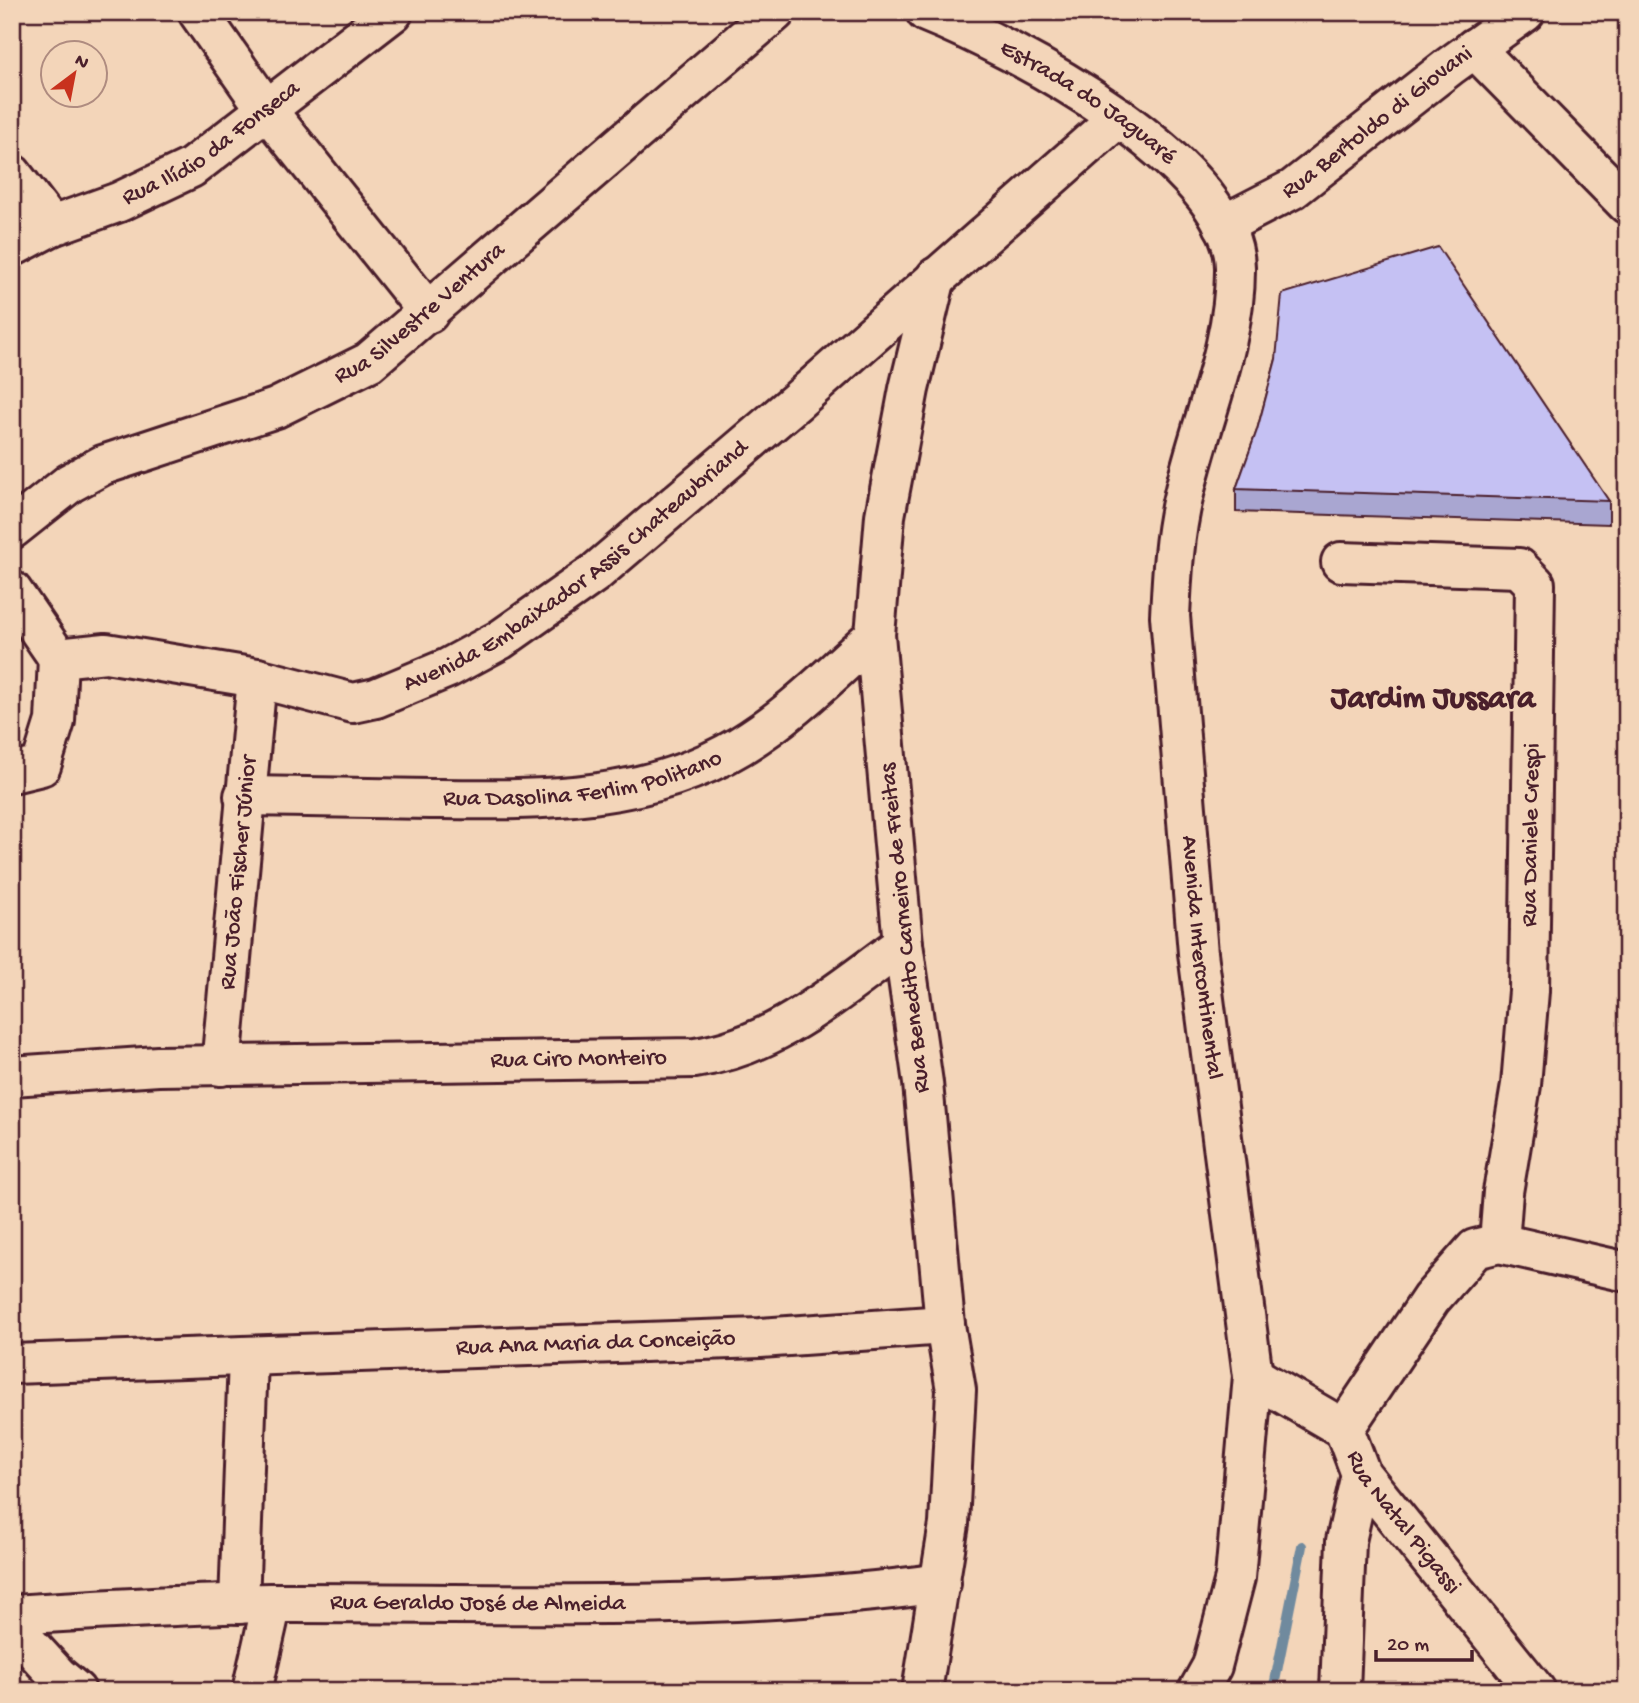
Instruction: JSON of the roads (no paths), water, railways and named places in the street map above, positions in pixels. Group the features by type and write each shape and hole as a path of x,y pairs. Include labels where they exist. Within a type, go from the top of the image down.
{"street":[{"path":"198,12 266,109 429,313"},
{"name":"Rua Ilídio da Fonseca","path":"12,247 52,226 119,202 191,168 393,12"},
{"name":"Rua Silvestre Ventura","path":"12,529 70,483 103,465 242,420 330,383 369,362 775,12"},
{"name":"Estrada do Jaguaré","path":"926,12 1027,58 1118,117 1189,179 1223,225"},
{"name":"Rua Bertoldo di Giovani","path":"1223,225 1293,189 1474,48 1525,12"},
{"path":"1474,48 1627,204"},
{"name":"Avenida Embaixador Assis Chateaubriand","path":"58,657 106,653 257,678 332,700 353,703 417,682 500,640 595,573 797,401 1118,117"},
{"path":"12,174 52,226"},
{"name":"Avenida Intercontinental","path":"1198,1691 1212,1666 1235,1578 1253,1376 1198,953 1170,616 1172,565 1183,495 1216,381 1234,293 1235,264 1223,225"},
{"name":"Rua Benedito Carneiro de Freitas","path":"922,1691 941,1583 956,1428 956,1390 945,1325 923,1083 903,944 876,635 885,516 909,389 936,277"},
{"name":"Rua Daniele Crespi","path":"1341,562 1519,568 1535,584 1530,991 1521,1085 1503,1192 1499,1243"},
{"path":"12,592 58,657 55,721 41,766 12,773"},
{"name":"Rua Dasolina Ferlim Politano","path":"244,796 514,800 596,796 647,785 702,766 749,741 799,703 876,635"},
{"name":"Rua João Fischer Júnior","path":"220,1066 257,678"},
{"name":"Rua Ciro Monteiro","path":"12,1076 220,1066 644,1061 727,1054 759,1042 791,1023 903,944"},
{"path":"1344,1429 1431,1299 1475,1249 1499,1243 1627,1272"},
{"name":"Rua Ana Maria da Conceição","path":"12,1364 248,1358 760,1338 945,1325"},
{"path":"248,1358 256,1604 252,1691"},
{"name":"Rua Natal Pigassi","path":"1253,1376 1344,1429 1361,1474 1536,1691"},
{"path":"1340,1691 1346,1541 1361,1474"},
{"name":"Rua Geraldo José de Almeida","path":"12,1615 256,1604 551,1606 775,1602 941,1583"},
{"path":"12,1626 58,1676 76,1691"}],"waterway":[{"path":"1273,1691 1302,1546"}],"district":[{"name":"Jardim Jussara","path":"1433,700"}]}
